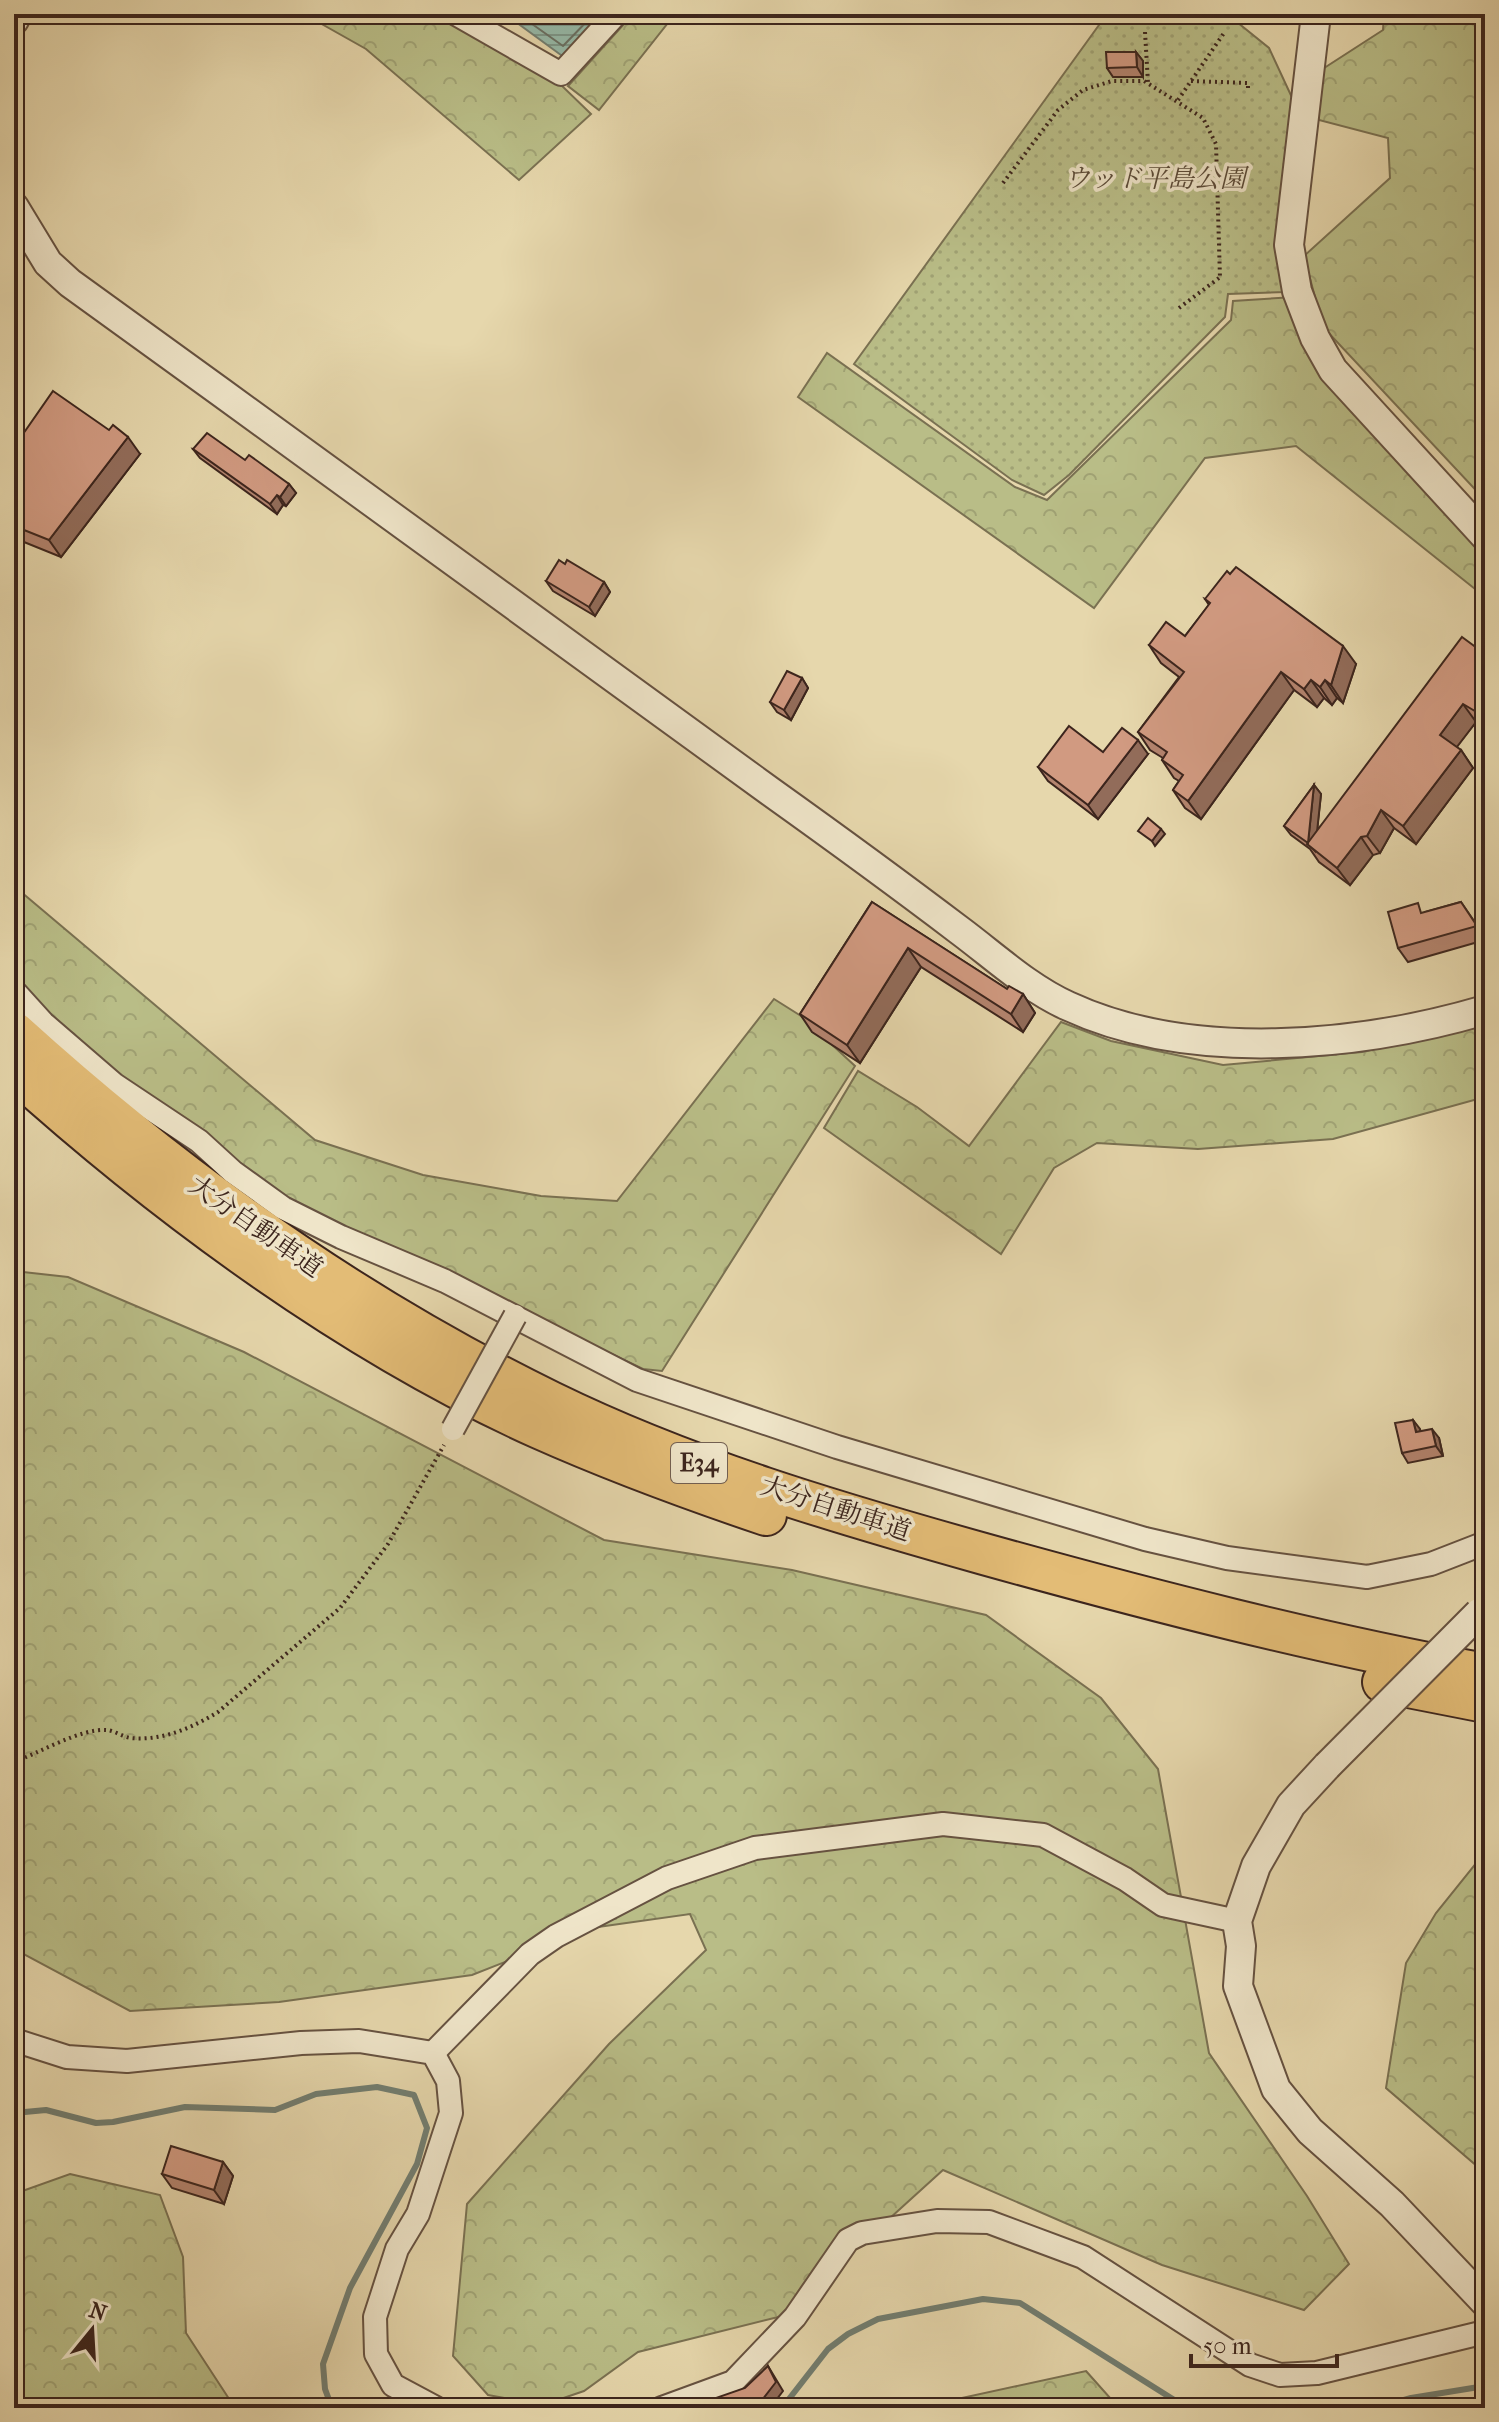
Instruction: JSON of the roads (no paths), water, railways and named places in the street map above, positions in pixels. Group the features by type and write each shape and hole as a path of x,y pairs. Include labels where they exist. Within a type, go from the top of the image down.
{"highway":[{"name":"大分自動車道","path":"14,1032 178,1172 312,1267 439,1344 554,1404 688,1459 892,1528 1241,1622 1485,1674"},
{"name":"大分自動車道","path":"14,1070 161,1195 295,1289 424,1369 537,1427 677,1486 927,1566 1233,1648 1485,1702"}],"street":[{"path":"14,20 17,14"},
{"path":"456,14 561,74 616,14"},
{"path":"1316,14 1289,245 1297,291 1315,338 1333,370 1485,536"},
{"path":"14,207 48,263 70,283 865,859 1005,966 1068,1006 1138,1028 1258,1043 1318,1043 1376,1037 1485,1010"},
{"path":"14,991 43,1023 115,1085 199,1141 233,1172 283,1208 515,1316 637,1380 666,1391 771,1427 1145,1539 1227,1558 1367,1577 1431,1564 1485,1543"},
{"path":"453,1429 515,1316"},
{"path":"1482,1611 1291,1805 1256,1866 1237,1921 1241,1946 1238,1986 1276,2089 1310,2131 1392,2204 1485,2302"},
{"path":"433,2053 530,1954 556,1936 667,1878 755,1848 943,1824 1043,1835 1125,1879 1163,1905 1237,1921"},
{"path":"14,2040 67,2057 127,2061 301,2043 359,2041 391,2043 433,2053 448,2081 451,2113 418,2214 397,2249 375,2317 376,2354 393,2385 436,2408"},
{"path":"662,2408 733,2382 795,2317 848,2240 862,2233 937,2221 989,2222 1083,2257 1250,2365 1280,2375 1317,2373 1485,2332"}],"water":[{"path":"505,14 604,14 565,58"}],"waterway":[{"path":"14,2113 46,2110 96,2123 185,2107 275,2110 316,2094 377,2087 414,2095 427,2128 417,2164 350,2288 323,2364 325,2389 332,2408"},
{"path":"782,2408 828,2349 848,2334 878,2319 983,2299 1020,2303 1187,2408"},
{"path":"1376,2408 1411,2398 1485,2386"}],"park label":[{"name":"ウッド平島公園","path":"1155,178"}]}
